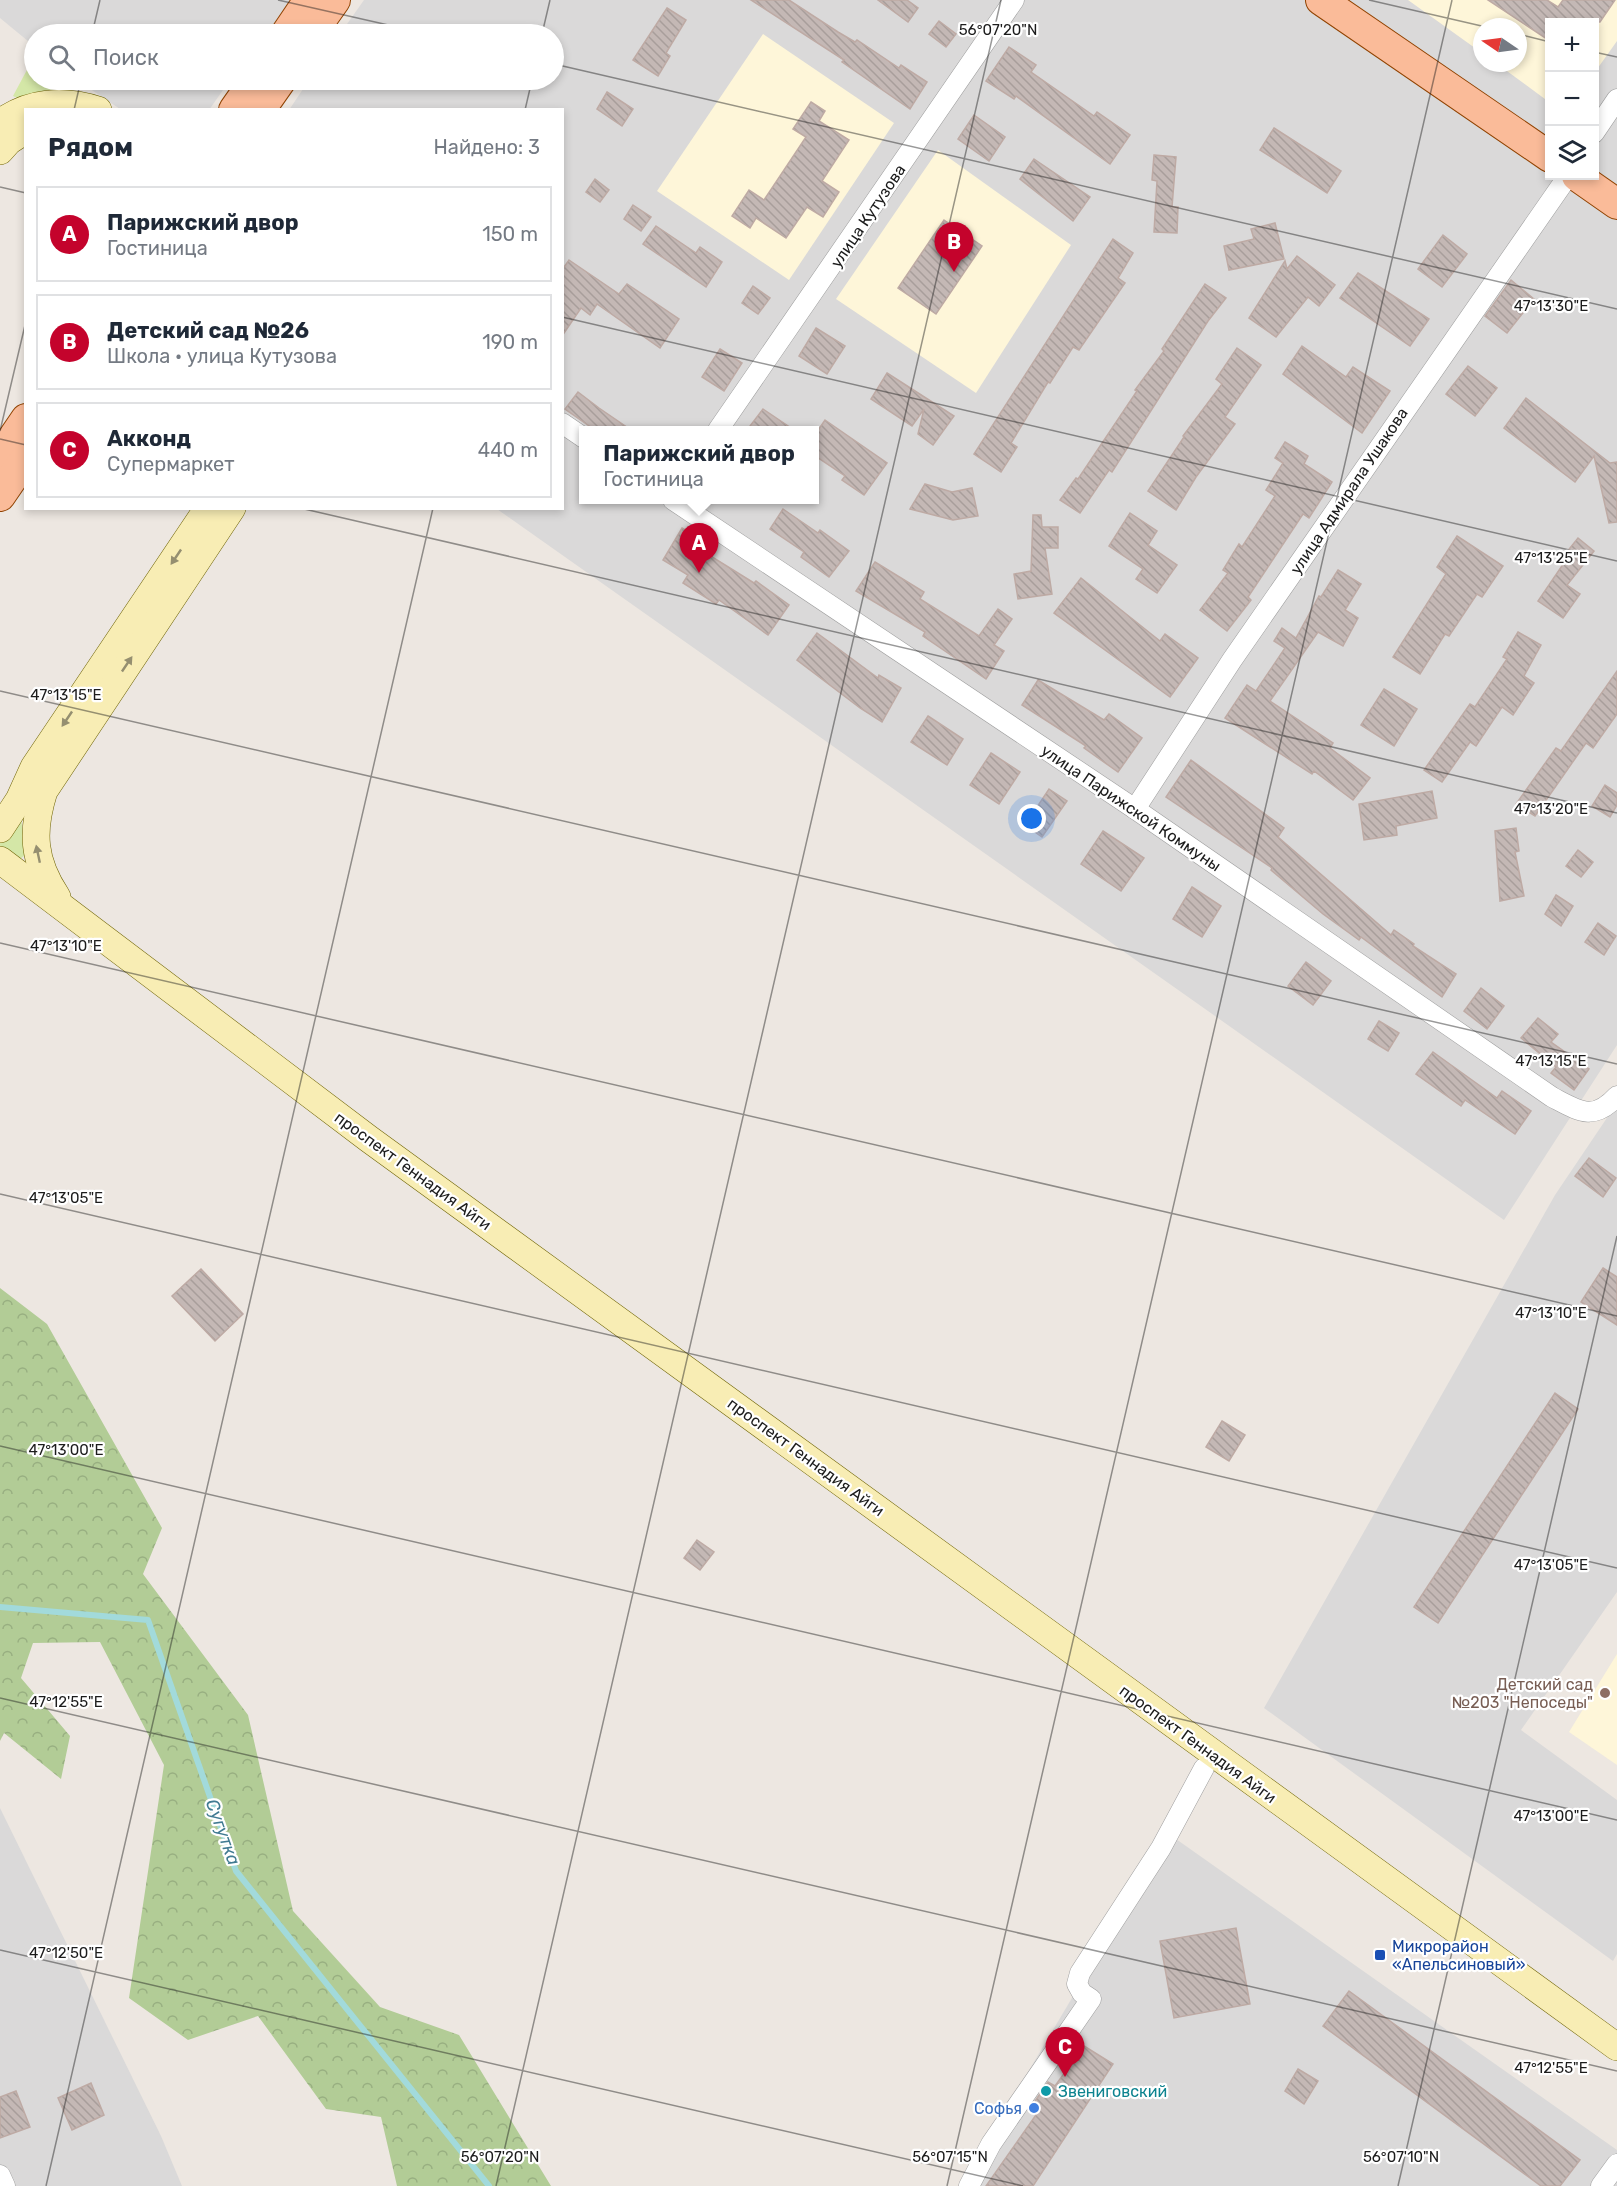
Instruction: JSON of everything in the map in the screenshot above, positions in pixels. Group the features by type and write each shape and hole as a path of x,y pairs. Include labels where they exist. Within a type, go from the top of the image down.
{"main road":[{"path":"292,24 309,0"},
{"path":"318,24 335,0"},
{"path":"1321,0 1545,154"},
{"path":"235,108 248,90"},
{"path":"261,108 273,90"},
{"path":"31,108 60,102 88,108"},
{"path":"0,123 24,111"},
{"path":"0,151 9,141 24,131"},
{"path":"1582,180 1617,204"},
{"path":"0,457 24,422"},
{"path":"0,496 24,461"},
{"path":"0,829 19,800 34,767 207,510"},
{"path":"63,906 44,876 36,846 36,818 44,791 231,510"},
{"path":"0,792 34,767"},
{"name":"проспект Геннадия Айги","path":"0,860 369,1139 1208,1761 1617,2068"},
{"name":"проспект Геннадия Айги","path":"0,882 359,1152 1208,1761 1617,2047"}],"street":[{"name":"улица Кутузова","path":"721,426 1014,0"},
{"path":"1599,126 1617,99"},
{"name":"улица Адмирала Ушакова","path":"1135,809 1232,660 1565,180"},
{"path":"564,424 579,435"},
{"name":"улица Парижской Коммуны","path":"679,504 1135,809 1552,1097 1577,1110 1591,1113 1602,1110 1617,1096"},
{"path":"969,2186 991,2144 1091,1999 1082,1993 1077,1984 1080,1973 1161,1848 1208,1761"},
{"path":"1601,2186 1617,2164"},
{"path":"0,2175 5,2186"}],"shaded area":[{"path":"0,0 295,0 278,24 24,24 24,38 0,18"},
{"path":"364,0 1617,0 1617,1045 1504,1220 498,510 564,510 564,108 290,108 302,90 564,90 564,24 347,24"},
{"path":"1408,0 1617,0 1617,41 1599,66 1599,18 1545,18 1545,99 1508,72 1527,72 1527,18 1473,18 1473,47"},
{"path":"763,34 894,123 789,280 657,191"},
{"path":"92,90 223,90 210,108 119,108"},
{"path":"938,150 1071,245 976,393 836,299"},
{"path":"1617,1103 1617,1592 1521,1730 1617,1800 1617,1954 1613,1961 1264,1708 1555,1195"},
{"name":"Детский сад №203 \"Непоседы\"","path":"1617,1654 1617,1765 1569,1732"},
{"path":"0,1808 161,2136 182,2186 0,2186"},
{"path":"1176,1839 1617,2150 1617,2186 963,2186 971,2168 1161,1848"}],"green space":[{"path":"24,75 24,90 50,90 17,98 13,96"},
{"path":"21,816 25,855 19,860 0,848 0,834"},
{"path":"0,1288 47,1324 162,1528 143,1574 248,1715 293,1911 380,2007 459,2035 551,2186 397,2186 381,2117 326,2109 258,2016 188,2040 129,1998 164,1765 100,1642 33,1643 21,1678 70,1736 61,1779 4,1733 0,1741"}],"building":[{"path":"751,0 789,0 838,32 855,42 857,40 899,68 901,65 927,82 910,109 842,62 844,60"},
{"path":"878,0 907,0 918,8 908,22"},
{"path":"1488,0 1547,0 1558,7 1563,0 1615,0 1600,22 1599,18 1545,18 1545,38 1527,26 1527,18 1515,18"},
{"path":"667,8 686,20 666,53 670,56 658,76 633,60"},
{"path":"939,21 956,34 946,47 929,34"},
{"path":"1009,47 1036,65 1031,72 1094,116 1097,112 1130,135 1110,164 1016,96 1014,99 986,81"},
{"path":"607,92 633,109 622,126 597,109"},
{"path":"811,102 825,111 819,121 849,140 822,181 839,192 823,217 807,207 786,238 756,218 750,228 732,216 749,190 764,200 806,137 793,129"},
{"path":"974,115 1005,137 989,161 958,139"},
{"path":"1274,128 1341,171 1327,193 1260,150"},
{"path":"1154,155 1176,157 1172,207 1178,207 1177,233 1154,232 1157,181 1152,180"},
{"path":"1034,159 1090,197 1073,221 1020,179"},
{"path":"595,179 609,190 600,202 586,192"},
{"path":"633,205 651,217 641,231 624,219"},
{"path":"944,220 982,246 936,314 898,288"},
{"path":"1275,223 1284,259 1229,270 1224,246 1254,239 1251,229"},
{"path":"656,226 696,253 700,247 722,262 706,287 643,244"},
{"path":"1443,235 1467,254 1442,287 1418,269"},
{"path":"1113,239 1133,253 1118,278 1125,283 1079,350 1073,347 1050,383 1048,382 1011,443 1017,447 1001,472 974,454"},
{"path":"1297,256 1335,285 1319,306 1308,297 1276,337 1249,318 1285,261 1287,269"},
{"path":"569,260 619,294 627,284 679,319 660,348 597,304 590,315 581,308 564,333 564,267"},
{"path":"1358,273 1429,319 1410,346 1340,298"},
{"path":"1511,280 1534,299 1507,333 1485,316"},
{"path":"1205,284 1226,298 1208,321 1112,472 1109,470 1080,513 1060,500 1076,478 1078,479 1137,391 1135,390 1164,351 1162,349"},
{"path":"753,286 770,298 758,314 742,303"},
{"path":"816,328 845,346 827,374 799,356"},
{"path":"1302,346 1346,377 1353,367 1390,391 1362,433 1283,374"},
{"path":"1237,348 1261,365 1225,417 1235,424 1196,477 1176,510 1148,491 1183,436 1222,384 1216,379"},
{"path":"720,349 742,363 724,391 702,377"},
{"path":"1468,366 1497,388 1475,416 1446,394"},
{"path":"887,373 954,416 933,445 918,434 924,409 912,426 871,399"},
{"path":"578,392 625,426 589,426 565,409"},
{"path":"1526,398 1610,463 1617,462 1617,522 1609,523 1594,456 1575,482 1504,428"},
{"path":"763,409 788,426 750,426"},
{"path":"825,420 887,463 864,495 842,480 845,476 819,458 819,429"},
{"path":"1285,442 1308,456 1304,464 1332,482 1309,518 1303,514 1248,597 1251,600 1227,631 1200,610 1228,573 1223,570 1239,544 1242,547 1275,496 1266,490 1283,463 1275,458"},
{"path":"925,484 952,492 972,488 978,516 953,520 910,509"},
{"path":"783,509 818,533 820,530 849,551 829,577 801,557 804,552 770,529"},
{"path":"1130,513 1157,531 1148,545 1177,565 1157,593 1136,579 1143,569 1109,546"},
{"path":"1033,515 1041,515 1042,527 1058,527 1058,548 1045,548 1052,594 1018,599 1014,574 1031,571"},
{"path":"682,528 700,539 696,547 754,583 756,581 789,605 768,635 719,600 716,604 683,583 688,575 663,560"},
{"path":"1457,536 1503,566 1482,597 1477,594 1449,636 1445,634 1420,674 1393,657 1446,574 1437,567"},
{"path":"1578,538 1594,551 1567,585 1580,594 1563,618 1538,601 1566,560 1562,558"},
{"path":"875,562 924,592 920,599 979,636 998,609 1012,619 994,645 1004,651 986,679 923,636 925,632 856,591"},
{"path":"1338,570 1361,584 1345,610 1358,618 1343,646 1318,632 1270,701 1333,743 1330,748 1370,778 1353,800 1314,771 1312,774 1225,718 1247,685 1256,691 1285,648 1274,641 1282,628 1296,638 1319,596 1321,597"},
{"path":"1081,578 1160,641 1165,634 1198,658 1170,697 1054,613"},
{"path":"1518,632 1541,645 1524,676 1534,683 1513,715 1502,707 1476,746 1470,742 1442,782 1424,770 1470,704 1475,707 1507,659 1503,657"},
{"path":"817,633 878,678 879,675 901,688 882,722 797,660"},
{"path":"1617,671 1617,714 1593,748 1586,743 1535,816 1516,804 1556,748 1561,751"},
{"path":"1038,680 1104,720 1109,714 1142,738 1118,772 1084,748 1086,746 1022,705"},
{"path":"1384,689 1417,709 1394,746 1361,725"},
{"path":"928,716 963,739 947,765 911,742"},
{"path":"991,753 1020,772 999,804 970,785"},
{"path":"1191,760 1284,828 1278,837 1391,935 1394,930 1414,944 1413,946 1456,974 1442,997 1361,937 1359,940 1323,914 1271,870 1272,868 1166,797"},
{"path":"1605,785 1617,793 1617,805 1610,817 1592,806"},
{"path":"1049,789 1067,801 1042,837 1025,825"},
{"path":"1432,791 1437,818 1396,826 1397,835 1364,840 1359,804"},
{"path":"1516,828 1519,851 1515,852 1524,896 1500,901 1495,831"},
{"path":"1103,831 1144,858 1121,891 1081,864"},
{"path":"1578,850 1593,862 1581,877 1566,866"},
{"path":"1192,887 1221,906 1202,937 1173,919"},
{"path":"1556,895 1573,906 1561,926 1545,914"},
{"path":"1598,923 1616,936 1604,955 1585,942"},
{"path":"1306,962 1331,981 1313,1005 1288,986"},
{"path":"1481,988 1504,1006 1487,1029 1464,1011"},
{"path":"1538,1018 1558,1034 1551,1042 1589,1069 1574,1090 1551,1073 1556,1067 1521,1038"},
{"path":"1379,1021 1399,1033 1388,1051 1368,1039"},
{"path":"1433,1052 1497,1098 1502,1091 1531,1111 1515,1134 1465,1100 1461,1106 1416,1074"},
{"path":"1589,1158 1616,1178 1603,1197 1575,1176"},
{"path":"1603,1268 1617,1277 1617,1325 1581,1302"},
{"path":"201,1269 243,1314 215,1341 172,1296"},
{"path":"1555,1393 1578,1409 1438,1623 1414,1607"},
{"path":"1222,1421 1245,1435 1229,1461 1206,1447"},
{"path":"697,1540 714,1552 700,1570 684,1558"},
{"path":"1236,1928 1250,2004 1174,2018 1160,1941"},
{"path":"1349,1991 1580,2160 1560,2186 1541,2186 1323,2026"},
{"path":"1084,2046 1113,2064 1033,2186 986,2186 1036,2115 1029,2110 1048,2082 1055,2086"},
{"path":"1298,2069 1318,2081 1304,2104 1285,2091"},
{"path":"91,2083 104,2115 72,2130 58,2098"},
{"path":"16,2091 30,2127 0,2138 0,2097"}],"waterway":[{"name":"Сугутка","path":"0,1607 148,1620 236,1871 489,2186"}],"place":[{"name":"Детский сад №26","path":"954,272"},
{"name":"Парижский двор","path":"699,573"},
{"name":"Детский сад №203 \"Непоседы\"","path":"1605,1693"},
{"name":"Микрорайон «Апельсиновый»","path":"1380,1955"},
{"name":"Акконд","path":"1065,2077"},
{"name":"Звениговский","path":"1046,2091"},
{"name":"Софья","path":"1034,2108"}]}
